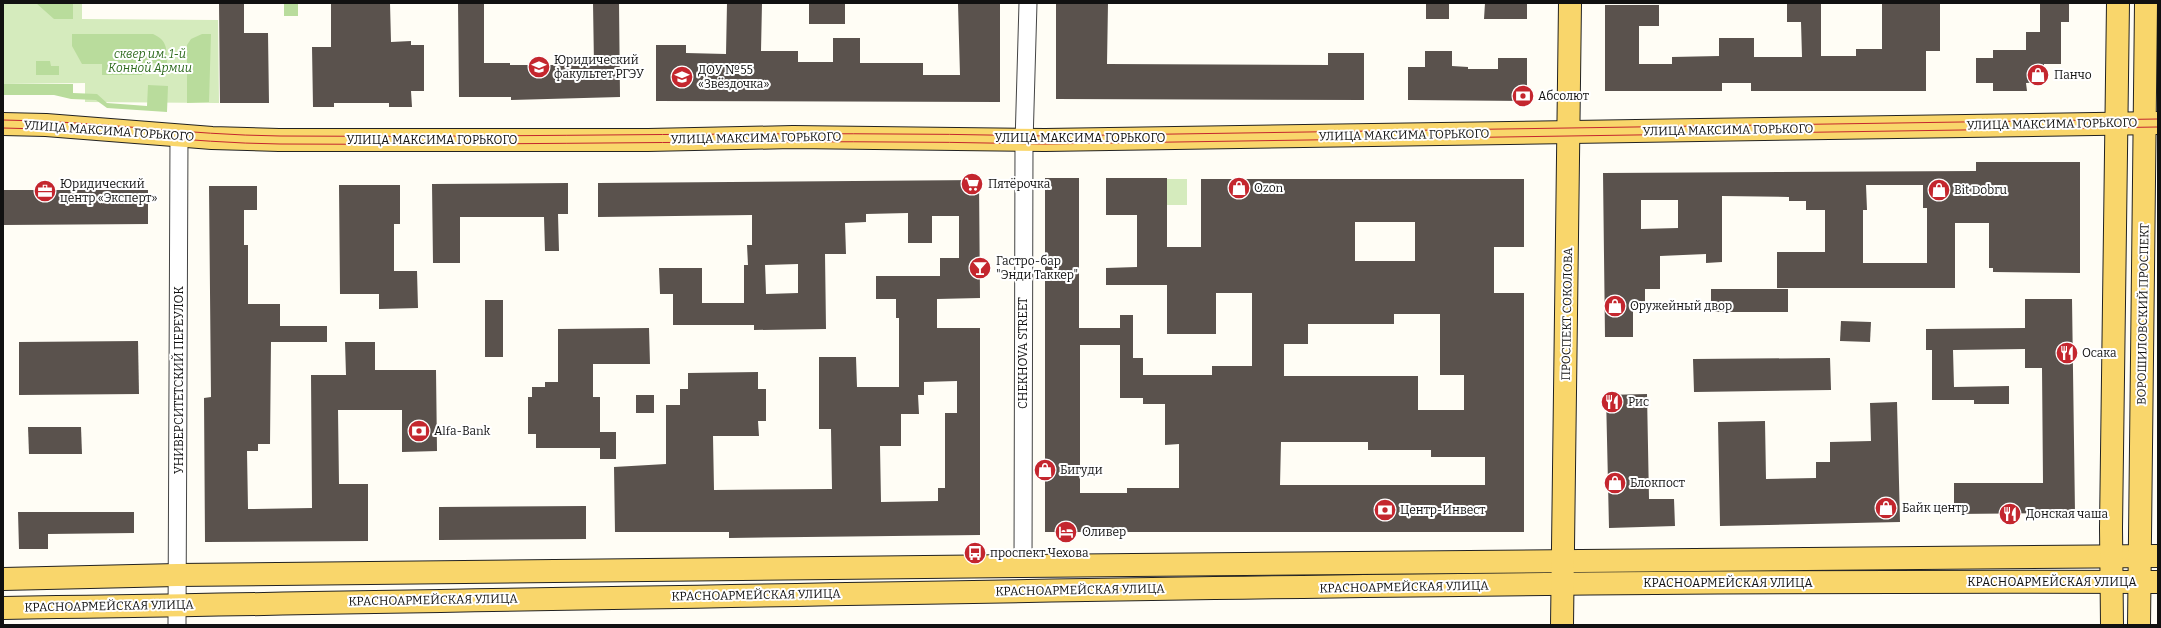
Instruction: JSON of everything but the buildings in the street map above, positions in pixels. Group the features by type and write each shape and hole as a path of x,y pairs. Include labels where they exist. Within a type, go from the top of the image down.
{"main road":[{"name":"ПРОСПЕКТ СОКОЛОВА","path":"1562,625 1570,3"},
{"path":"2112,625 2111,556 2118,3"},
{"name":"ВОРОШИЛОВСКИЙ ПРОСПЕКТ","path":"2139,625 2149,582 2151,123 2146,3"},
{"name":"УЛИЦА МАКСИМА ГОРЬКОГО","path":"3,124 46,125 179,136 279,140 648,140 793,137 1024,140 2151,123"},
{"name":"КРАСНОАРМЕЙСКАЯ УЛИЦА","path":"3,579 177,575 2149,556"},
{"name":"КРАСНОАРМЕЙСКАЯ УЛИЦА","path":"3,608 177,615 1010,590 1563,584 2149,582"}],"street":[{"path":"1024,140 1028,3"},
{"name":"УНИВЕРСИТЕТСКИЙ ПЕРЕУЛОК","path":"177,615 179,136"},
{"name":"CHEKHOVA STREET","path":"1023,566 1024,140"}],"green space":[{"name":"сквер им. 1-й Конной Армии","path":"3,3 82,3 82,19 218,20 219,103 85,102 85,83 3,84"},
{"path":"36,3 73,3 73,19 54,19"},
{"path":"284,3 298,3 298,16 284,16"},
{"path":"72,34 153,34 158,36 164,42 167,53 167,63 142,63 142,75 102,75 102,64 82,64 72,46"},
{"path":"202,34 211,34 209,102 187,103 187,45 191,39"},
{"path":"36,61 50,61 51,66 59,66 59,75 36,75"},
{"path":"3,84 73,84 73,93 97,94 107,103 147,106 148,85 168,86 167,112 107,108 96,100 71,99 54,95 3,95"},
{"path":"1167,179 1187,179 1187,205 1167,205"}],"tram line":[{"path":"3,120 280,136 758,134 949,134 1045,136 2158,119"},
{"path":"3,128 280,144 758,142 949,142 1045,144 2158,127"}],"place":[{"name":"Юридический факультет РГЭУ","path":"539,67"},
{"name":"Панчо","path":"2038,75"},
{"name":"ДОУ №55 «Звёздочка»","path":"682,77"},
{"name":"Абсолют","path":"1523,96"},
{"name":"Пятёрочка","path":"972,184"},
{"name":"Ozon","path":"1239,188"},
{"name":"Bit Dobru","path":"1939,190"},
{"name":"Юридический центр «Эксперт»","path":"45,191"},
{"name":"Гастро-бар \"Энди Таккер\"","path":"980,268"},
{"name":"Оружейный двор","path":"1615,306"},
{"name":"Осака","path":"2067,353"},
{"name":"Рис","path":"1612,402"},
{"name":"Alfa-Bank","path":"419,431"},
{"name":"Бигуди","path":"1045,470"},
{"name":"Блокпост","path":"1615,483"},
{"name":"Байк центр","path":"1886,508"},
{"name":"Центр-Инвест","path":"1385,510"},
{"name":"Донская чаша","path":"2010,514"},
{"name":"Оливер","path":"1066,532"},
{"name":"проспект Чехова","path":"975,553"}]}
